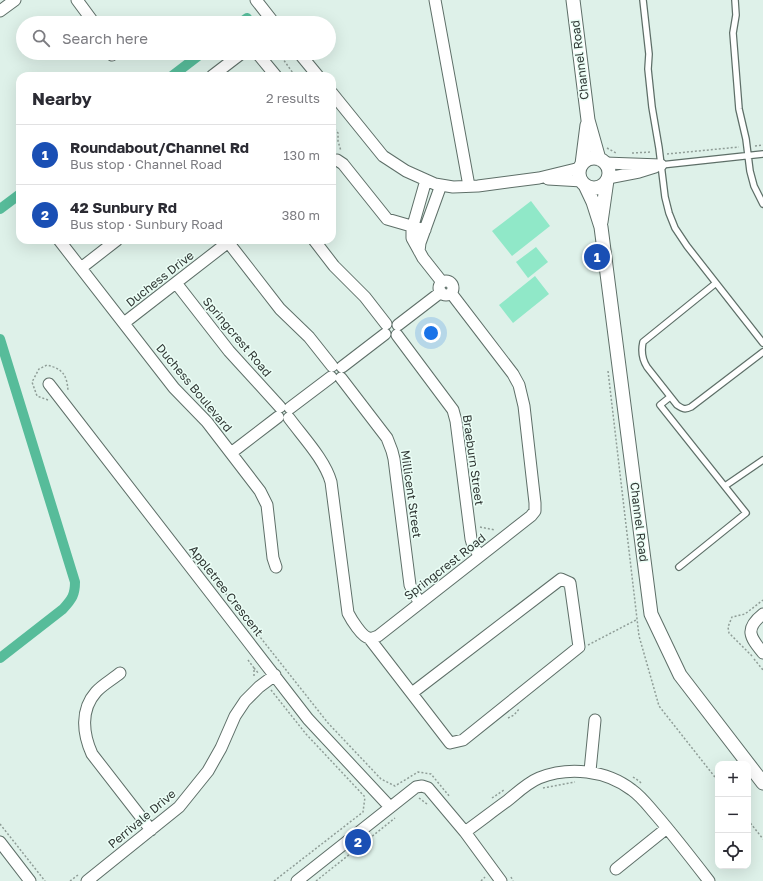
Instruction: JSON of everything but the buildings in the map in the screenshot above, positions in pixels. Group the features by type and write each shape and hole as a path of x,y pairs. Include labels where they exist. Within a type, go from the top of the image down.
{"street":[{"path":"0,11 15,0"},
{"path":"77,0 89,16"},
{"path":"256,0 269,16"},
{"path":"435,0 469,186"},
{"name":"Channel Road","path":"573,0 588,120 602,161"},
{"path":"217,72 233,60"},
{"path":"263,60 273,72"},
{"path":"305,60 315,72"},
{"path":"336,99 383,156 406,171 441,185 453,187 469,186 539,178 581,166"},
{"name":"Channel Road","path":"581,166 585,148 588,120"},
{"path":"583,183 579,172 581,166 587,160 593,158 602,161 661,165"},
{"path":"336,159 387,219 425,230"},
{"path":"602,161 608,168 607,179"},
{"path":"539,178 583,183 594,188 599,186 607,179 639,172 661,165"},
{"name":"Channel Road","path":"600,228 607,179"},
{"name":"Springcrest Road","path":"176,283 229,352 284,412 322,462 331,482 348,613 359,631 365,637 369,638 378,636 531,516 535,511 521,392 513,374 445,289 412,238 412,226 426,180"},
{"name":"Channel Road","path":"583,183 593,202 600,228 651,614 680,675 763,783"},
{"path":"419,251 441,185"},
{"name":"Duchess Boulevard","path":"62,244 174,388 204,418 264,496 267,505 273,558 276,567"},
{"path":"81,268 112,244"},
{"name":"Duchess Drive","path":"124,323 225,244"},
{"name":"Millicent Street","path":"231,244 280,309 309,337 387,438 394,459 410,585 420,603"},
{"name":"Braeburn Street","path":"317,244 334,266 365,298 392,330 453,410 456,421 471,539 473,546 480,556"},
{"path":"232,453 445,289"},
{"name":"Appletree Crescent","path":"49,384 308,719 392,813"},
{"path":"369,638 450,743 457,742 470,735 579,646 570,583 561,579 412,693"},
{"path":"763,614 754,622 750,634 763,654"},
{"path":"120,673 96,692 86,713 84,728 87,742 92,754 151,830"},
{"name":"Perrivale Drive","path":"85,876 151,830 180,807 208,771 221,748 235,716 242,706 259,687 275,675"},
{"path":"590,771 595,720"},
{"path":"465,832 521,790 539,779 567,771 590,771 622,783 633,790 667,828 709,881"},
{"path":"297,881 392,813 416,787 422,786 429,789 465,832 500,881"},
{"path":"616,869 667,828"},
{"path":"0,842 30,881"}],"lane":[{"path":"643,0 649,54 648,69 652,106 665,198 669,213 675,228 687,246 763,343"},
{"path":"736,0 736,15 733,33 739,109 754,186 763,204"},
{"path":"661,165 763,154"},
{"path":"716,283 643,342 641,349 644,361 677,405 686,410 763,352"},
{"path":"670,396 660,404 746,513 679,567"},
{"path":"725,486 763,460"}],"path":[{"path":"284,60 292,72"},
{"path":"336,131 338,133 338,141 341,151 348,157 336,159"},
{"path":"49,401 37,396 32,382 39,369 47,365 57,368 62,372 66,378 68,392"},
{"path":"479,527 484,529 503,530 508,534"},
{"path":"192,551 328,724 381,779 395,786 418,772 431,774 438,783 419,798"},
{"path":"579,646 583,647 642,617 651,614"},
{"path":"245,655 254,668 254,682"},
{"path":"633,777 644,786"},
{"path":"539,789 575,782"},
{"path":"490,800 507,787"},
{"path":"274,881 363,812 365,797"},
{"path":"316,881 392,813"},
{"path":"0,824 45,881"},
{"path":"751,824 763,839"},
{"path":"70,881 85,876"},
{"path":"481,881 487,876"}],"green space":[{"path":"531,201 550,226 512,256 492,231"},
{"path":"536,247 548,262 528,278 516,262"},
{"path":"535,276 549,294 513,323 499,305"}],"waterway":[{"path":"177,72 193,60"},
{"path":"0,209 16,197"},
{"path":"0,339 75,582 72,597 63,609 0,658"}],"place":[{"name":"Roundabout/Channel Rd","path":"597,257"},
{"name":"42 Sunbury Rd","path":"358,842"}]}
